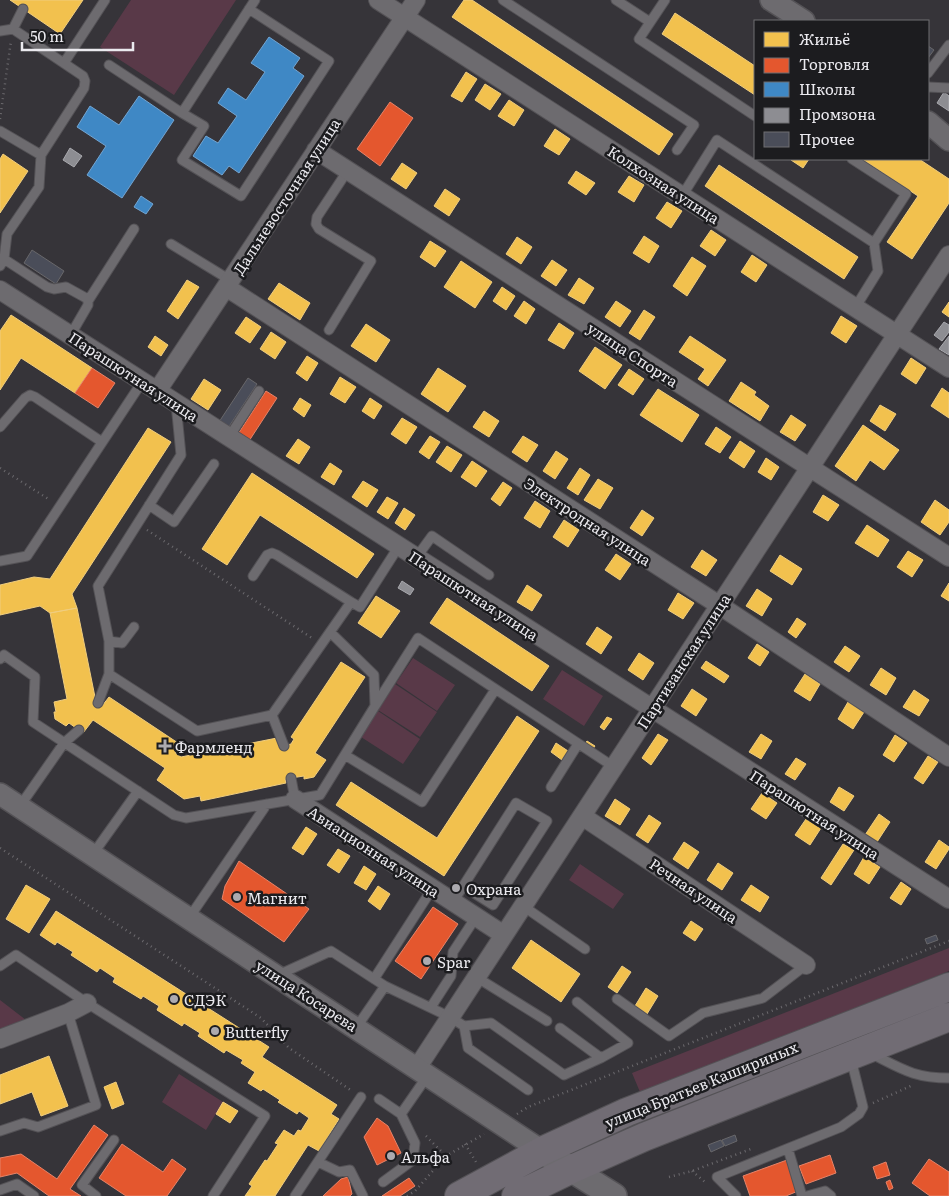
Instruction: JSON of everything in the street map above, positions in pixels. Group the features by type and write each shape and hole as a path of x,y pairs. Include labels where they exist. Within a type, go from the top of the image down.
{"main road":[{"name":"улица Братьев Кашириных","path":"459,1196 542,1150 628,1112 949,987"},
{"name":"улица Братьев Кашириных","path":"516,1196 572,1168 644,1137 949,1018"},
{"name":"улица Косарева","path":"542,1150 614,1196"}],"street":[{"name":"Колхозная улица","path":"378,0 949,368"},
{"name":"Дальневосточная улица","path":"150,386 228,284 416,0"},
{"path":"771,0 802,20"},
{"path":"929,123 949,140"},
{"name":"улица Спорта","path":"316,150 949,557"},
{"name":"Партизанская улица","path":"422,1071 457,1021 476,977 949,255"},
{"name":"Электродная улица","path":"228,284 949,757"},
{"name":"Парашютная улица","path":"0,291 949,899"},
{"name":"улица Косарева","path":"0,794 542,1150"},
{"name":"Авиационная улица","path":"295,799 504,935"},
{"name":"Речная улица","path":"582,816 806,965"},
{"path":"0,1038 68,1013 87,1003"}],"lane":[{"path":"64,63 105,0"},
{"path":"182,113 255,0"},
{"path":"503,0 694,125 677,150"},
{"path":"616,0 650,22"},
{"path":"665,0 640,39 754,115"},
{"path":"13,29 23,9"},
{"path":"109,66 204,126 182,160 241,196 329,62 249,9"},
{"path":"0,30 13,29 83,76 86,81 84,88 41,155 39,187 7,234 2,263 47,287 54,289 66,287 88,301"},
{"path":"929,72 949,45"},
{"path":"929,87 949,88"},
{"path":"0,131 41,155"},
{"path":"682,196 717,140 874,243"},
{"path":"854,160 906,194 874,243 878,272 855,308"},
{"path":"329,330 370,261 319,229 316,224 317,216 348,170"},
{"path":"70,336 88,305 88,301 134,229"},
{"path":"171,244 228,284"},
{"path":"0,561 27,556 102,442 150,386"},
{"path":"229,437 259,391"},
{"path":"0,427 25,398 30,395 102,442"},
{"path":"98,703 109,674 109,641 98,586 181,455 176,403"},
{"path":"149,505 174,522 214,464"},
{"path":"416,558 432,536 489,576"},
{"path":"253,576 267,556 272,553 360,607 399,546"},
{"path":"109,674 197,731 272,715 351,602"},
{"path":"109,641 122,642 134,627"},
{"path":"330,632 374,675 375,706"},
{"path":"0,659 4,655 35,677 34,722 174,815 186,818 320,795 418,638 614,767"},
{"path":"345,755 422,802 495,690"},
{"path":"272,715 284,746"},
{"path":"20,806 64,743 80,730"},
{"path":"551,787 578,744"},
{"path":"291,778 295,799"},
{"path":"93,854 138,791"},
{"path":"452,902 516,803 547,821 493,905 463,886"},
{"path":"189,918 267,804"},
{"path":"374,979 432,889"},
{"path":"523,906 585,949"},
{"path":"431,1007 451,976 453,952 476,917"},
{"path":"277,975 331,951 385,986 457,1021 491,1023 564,1075 628,1043 577,1002"},
{"path":"0,966 16,955 87,1003 265,1116 213,1196"},
{"path":"617,999 668,1036 703,1013 763,998 806,965"},
{"path":"476,977 547,1021"},
{"path":"356,1028 385,986"},
{"path":"0,1131 24,1123 38,1127 96,1105 68,1013"},
{"path":"457,1021 468,1048 528,1090"},
{"path":"560,1028 601,1058"},
{"path":"736,1196 717,1177 842,1127 859,1114 862,1108 858,1053 909,1073 928,1078 949,1078"},
{"path":"402,1114 422,1071"},
{"path":"295,1196 361,1098"},
{"path":"378,1099 402,1114 415,1143 413,1160 383,1182"},
{"path":"96,1196 82,1185 114,1140"},
{"path":"788,1149 802,1196"},
{"path":"318,1162 339,1172 350,1170 363,1196"},
{"path":"0,1190 17,1184 34,1196"},
{"path":"807,1196 826,1191 831,1196"}],"path":[{"path":"0,120 13,29"},
{"path":"0,468 60,506"},
{"path":"137,523 322,644"},
{"path":"0,848 261,1018 289,1048 361,1098"},
{"path":"407,1196 414,1191 446,1156 528,1108 949,941"}],"shaded area":[{"path":"131,0 236,0 174,95 100,47"},
{"path":"413,658 455,685 437,711 396,683"},
{"path":"562,670 603,696 584,726 543,699"},
{"path":"395,684 437,712 420,737 378,710"},
{"path":"378,711 420,739 403,764 361,737"},
{"path":"580,864 624,894 613,909 569,880"},
{"path":"949,948 949,971 640,1092 632,1073"},
{"path":"0,1000 26,1020 0,1031"},
{"path":"179,1074 223,1102 206,1130 162,1102"}],"building: Жильё":[{"path":"10,0 83,0 60,34"},
{"path":"464,0 472,0 673,134 659,155 452,17"},
{"path":"675,13 754,65 754,94 662,34"},
{"path":"466,72 477,79 462,102 451,96"},
{"path":"485,84 501,94 490,110 475,100"},
{"path":"509,100 524,110 514,126 498,116"},
{"path":"555,129 570,139 559,155 544,146"},
{"path":"3,154 28,171 0,213 0,159"},
{"path":"791,160 808,160 803,168"},
{"path":"864,160 920,160 949,179 949,203 912,259 887,242 918,196"},
{"path":"402,163 417,173 406,189 391,179"},
{"path":"719,165 858,257 844,279 705,186"},
{"path":"576,171 595,183 586,195 568,183"},
{"path":"629,176 644,185 634,202 618,192"},
{"path":"445,189 460,199 449,216 434,206"},
{"path":"667,202 682,211 671,228 656,218"},
{"path":"711,230 726,240 715,256 700,246"},
{"path":"644,236 659,246 649,263 633,253"},
{"path":"517,237 532,247 521,264 506,254"},
{"path":"430,241 446,251 435,267 420,257"},
{"path":"752,255 767,265 756,282 741,272"},
{"path":"692,257 706,266 687,296 673,286"},
{"path":"552,260 567,270 556,286 541,276"},
{"path":"461,261 492,282 475,308 444,287"},
{"path":"579,278 594,288 584,304 568,295"},
{"path":"187,280 199,287 178,319 167,311"},
{"path":"279,283 310,303 300,320 268,299"},
{"path":"502,287 515,296 506,310 493,301"},
{"path":"524,301 535,309 526,324 514,316"},
{"path":"616,301 631,311 620,327 605,317"},
{"path":"949,302 949,317 942,312"},
{"path":"644,310 655,317 640,340 629,333"},
{"path":"11,315 92,368 75,393 21,358 0,390 0,331"},
{"path":"841,316 857,326 846,343 831,333"},
{"path":"246,317 261,327 250,343 235,333"},
{"path":"559,323 574,333 564,349 548,340"},
{"path":"366,324 390,340 376,362 351,346"},
{"path":"271,332 286,342 275,359 260,349"},
{"path":"155,336 168,345 161,356 148,347"},
{"path":"690,336 726,360 708,386 698,379 705,369 679,352"},
{"path":"595,347 622,365 605,389 579,371"},
{"path":"307,356 318,363 307,381 296,373"},
{"path":"911,358 926,368 916,384 901,374"},
{"path":"438,368 466,386 448,412 421,394"},
{"path":"629,369 644,379 633,395 618,385"},
{"path":"340,377 356,387 345,403 330,394"},
{"path":"204,379 221,390 208,410 191,399"},
{"path":"741,382 756,392 754,395 769,406 760,421 729,401"},
{"path":"942,388 949,393 949,418 931,406"},
{"path":"658,389 699,415 682,442 640,415"},
{"path":"300,398 311,405 304,417 293,409"},
{"path":"370,398 382,406 374,419 362,411"},
{"path":"880,405 896,414 885,431 870,421"},
{"path":"484,411 499,421 489,437 473,427"},
{"path":"791,415 806,425 795,441 780,432"},
{"path":"402,418 417,427 406,444 391,434"},
{"path":"863,425 899,450 884,470 870,460 856,481 835,466"},
{"path":"716,427 731,437 720,453 705,444"},
{"path":"148,428 171,442 72,594 77,608 50,613 40,606 0,615 0,585 34,577 50,579"},
{"path":"430,436 440,442 429,459 419,452"},
{"path":"523,436 538,445 527,462 512,452"},
{"path":"298,439 310,447 299,464 286,456"},
{"path":"740,441 755,451 744,468 729,458"},
{"path":"447,446 462,455 451,472 436,462"},
{"path":"556,451 568,459 555,479 543,471"},
{"path":"766,458 779,467 771,480 758,472"},
{"path":"472,461 487,471 476,487 461,477"},
{"path":"330,463 342,471 334,485 321,477"},
{"path":"580,468 590,475 578,495 567,488"},
{"path":"252,473 374,554 357,578 260,515 227,565 202,549"},
{"path":"598,479 613,488 600,509 584,500"},
{"path":"363,481 378,490 367,507 352,497"},
{"path":"503,482 512,488 500,506 491,499"},
{"path":"823,495 839,505 828,521 813,512"},
{"path":"387,497 398,503 388,519 377,512"},
{"path":"935,500 949,510 949,522 940,535 921,522"},
{"path":"535,501 550,511 540,528 524,518"},
{"path":"404,508 415,515 405,530 395,523"},
{"path":"642,510 654,518 642,536 630,528"},
{"path":"564,520 579,530 568,547 553,537"},
{"path":"867,525 889,540 878,557 855,543"},
{"path":"702,550 717,560 706,576 691,567"},
{"path":"908,551 923,560 912,577 897,567"},
{"path":"616,554 631,564 620,580 605,570"},
{"path":"780,555 802,569 792,585 770,571"},
{"path":"949,583 949,601 941,596"},
{"path":"527,585 542,595 532,611 517,602"},
{"path":"757,589 772,599 762,616 746,606"},
{"path":"678,593 694,603 683,619 668,610"},
{"path":"376,596 400,611 381,638 358,623"},
{"path":"447,598 549,666 532,691 430,623"},
{"path":"77,608 96,702 102,706 109,697 181,745 175,753 181,757 277,738 279,747 291,744 294,739 291,737 341,662 365,677 315,753 326,760 314,777 304,779 304,776 285,779 286,783 201,801 200,796 184,799 157,780 165,768 93,720 83,733 69,723 66,726 55,719 54,702 67,699 50,613"},
{"path":"797,618 806,624 796,638 788,632"},
{"path":"597,627 612,637 601,654 586,644"},
{"path":"757,644 769,652 760,666 748,658"},
{"path":"845,646 860,656 849,672 834,662"},
{"path":"639,653 654,663 643,680 628,670"},
{"path":"706,661 729,676 724,683 701,668"},
{"path":"881,668 896,678 886,695 870,685"},
{"path":"805,674 820,684 810,701 794,691"},
{"path":"692,689 707,699 696,716 681,706"},
{"path":"914,690 929,700 919,716 903,707"},
{"path":"848,702 864,712 853,729 838,719"},
{"path":"517,716 539,731 444,876 336,805 351,782 437,838"},
{"path":"607,717 612,719 604,730 600,727"},
{"path":"658,734 668,740 651,765 642,758"},
{"path":"761,734 772,741 761,759 749,752"},
{"path":"895,735 907,743 894,762 883,755"},
{"path":"587,741 595,746 592,750 584,745"},
{"path":"556,743 568,751 562,760 551,752"},
{"path":"928,756 938,762 923,784 914,778"},
{"path":"796,758 806,764 795,780 785,774"},
{"path":"839,787 854,796 844,811 830,802"},
{"path":"762,793 777,803 766,819 751,809"},
{"path":"615,799 630,809 620,825 605,816"},
{"path":"879,814 890,822 877,842 865,835"},
{"path":"649,815 661,823 648,843 636,835"},
{"path":"806,819 821,828 810,845 795,835"},
{"path":"306,827 317,834 303,855 292,848"},
{"path":"939,840 949,849 936,869 925,862"},
{"path":"684,842 699,852 688,869 673,859"},
{"path":"843,844 854,850 831,885 821,878"},
{"path":"338,849 350,856 339,873 327,865"},
{"path":"864,857 880,867 869,884 854,874"},
{"path":"718,863 733,873 722,890 707,880"},
{"path":"364,866 376,874 366,890 354,883"},
{"name":"Охрана","path":"456,882 461,886 456,893 451,890"},
{"path":"901,882 911,889 901,905 890,898"},
{"path":"26,885 50,899 29,933 6,919"},
{"path":"751,885 769,897 760,912 741,900"},
{"path":"378,886 390,894 380,910 368,901"},
{"path":"56,911 269,1047 262,1057 337,1105 331,1114 339,1119 319,1151 308,1145 275,1196 245,1196 252,1186 249,1184 265,1160 267,1161 278,1144 275,1143 284,1130 294,1136 298,1130 301,1131 309,1118 299,1111 297,1114 278,1102 280,1100 263,1089 261,1091 248,1083 255,1072 241,1063 243,1060 226,1050 224,1053 198,1036 200,1033 184,1023 182,1026 157,1010 159,1006 143,996 141,999 113,982 115,978 100,968 97,972 71,955 73,952 57,942 55,945 40,935"},
{"path":"691,921 703,929 695,941 683,933"},
{"path":"531,940 580,974 561,1002 512,968"},
{"path":"622,966 631,972 617,993 608,987"},
{"path":"646,988 658,996 647,1014 635,1006"},
{"path":"49,1056 68,1106 41,1116 32,1092 0,1104 0,1075"},
{"path":"116,1082 124,1104 112,1109 104,1087"},
{"path":"223,1102 238,1111 230,1123 216,1114"}],"building: Торговля":[{"path":"390,102 413,118 380,166 357,149"},
{"path":"92,368 115,383 98,408 75,393"},
{"path":"266,391 277,398 249,441 238,434"},
{"path":"239,861 309,909 284,942 222,899 225,886"},
{"path":"433,907 458,924 421,979 395,961"},
{"path":"377,1118 388,1126 401,1153 377,1165 364,1137"},
{"path":"94,1125 108,1135 70,1189 81,1196 49,1196 17,1173 0,1177 0,1158 21,1154 57,1179"},
{"path":"122,1144 163,1172 172,1159 186,1169 167,1196 126,1196 99,1178"},
{"path":"830,1155 836,1173 806,1184 799,1166"},
{"path":"929,1159 949,1172 949,1196 930,1196 912,1183"},
{"path":"787,1160 798,1191 786,1196 750,1196 743,1176"},
{"path":"886,1162 890,1175 877,1179 873,1167"},
{"path":"348,1177 352,1194 350,1196 323,1196 341,1179"},
{"path":"409,1178 415,1186 400,1196 382,1196"},
{"path":"890,1180 893,1188 889,1190 886,1182"}],"building: Школы":[{"path":"269,37 300,58 293,68 304,76 239,173 229,166 222,175 193,156 206,136 218,143 237,116 218,103 228,88 246,100 265,72 251,63"},
{"path":"139,96 174,120 122,198 87,175 106,146 77,127 90,106 119,125"},
{"path":"141,196 153,204 146,214 134,207"}],"building: Промзона":[{"path":"944,92 949,96 949,111 937,103"},
{"path":"70,148 82,156 74,167 63,160"},
{"path":"944,322 949,325 949,332 942,341 934,335"},
{"path":"949,336 949,355 939,349"},
{"path":"402,581 414,589 410,595 398,588"}],"building: Прочее":[{"path":"929,47 934,50 929,57"},
{"path":"32,250 64,271 56,284 24,263"},
{"path":"248,378 257,384 228,428 219,422"},
{"path":"936,935 938,940 927,944 925,939"},
{"path":"735,1135 737,1141 725,1146 722,1140"},
{"path":"721,1140 724,1146 711,1152 708,1145"}],"place":[{"name":"Фармленд","path":"165,746"},
{"name":"Охрана","path":"456,888"},
{"name":"Магнит","path":"237,897"},
{"name":"Spar","path":"427,961"},
{"name":"СДЭК","path":"174,999"},
{"name":"Butterfly","path":"215,1031"},
{"name":"Альфа","path":"391,1156"}]}
